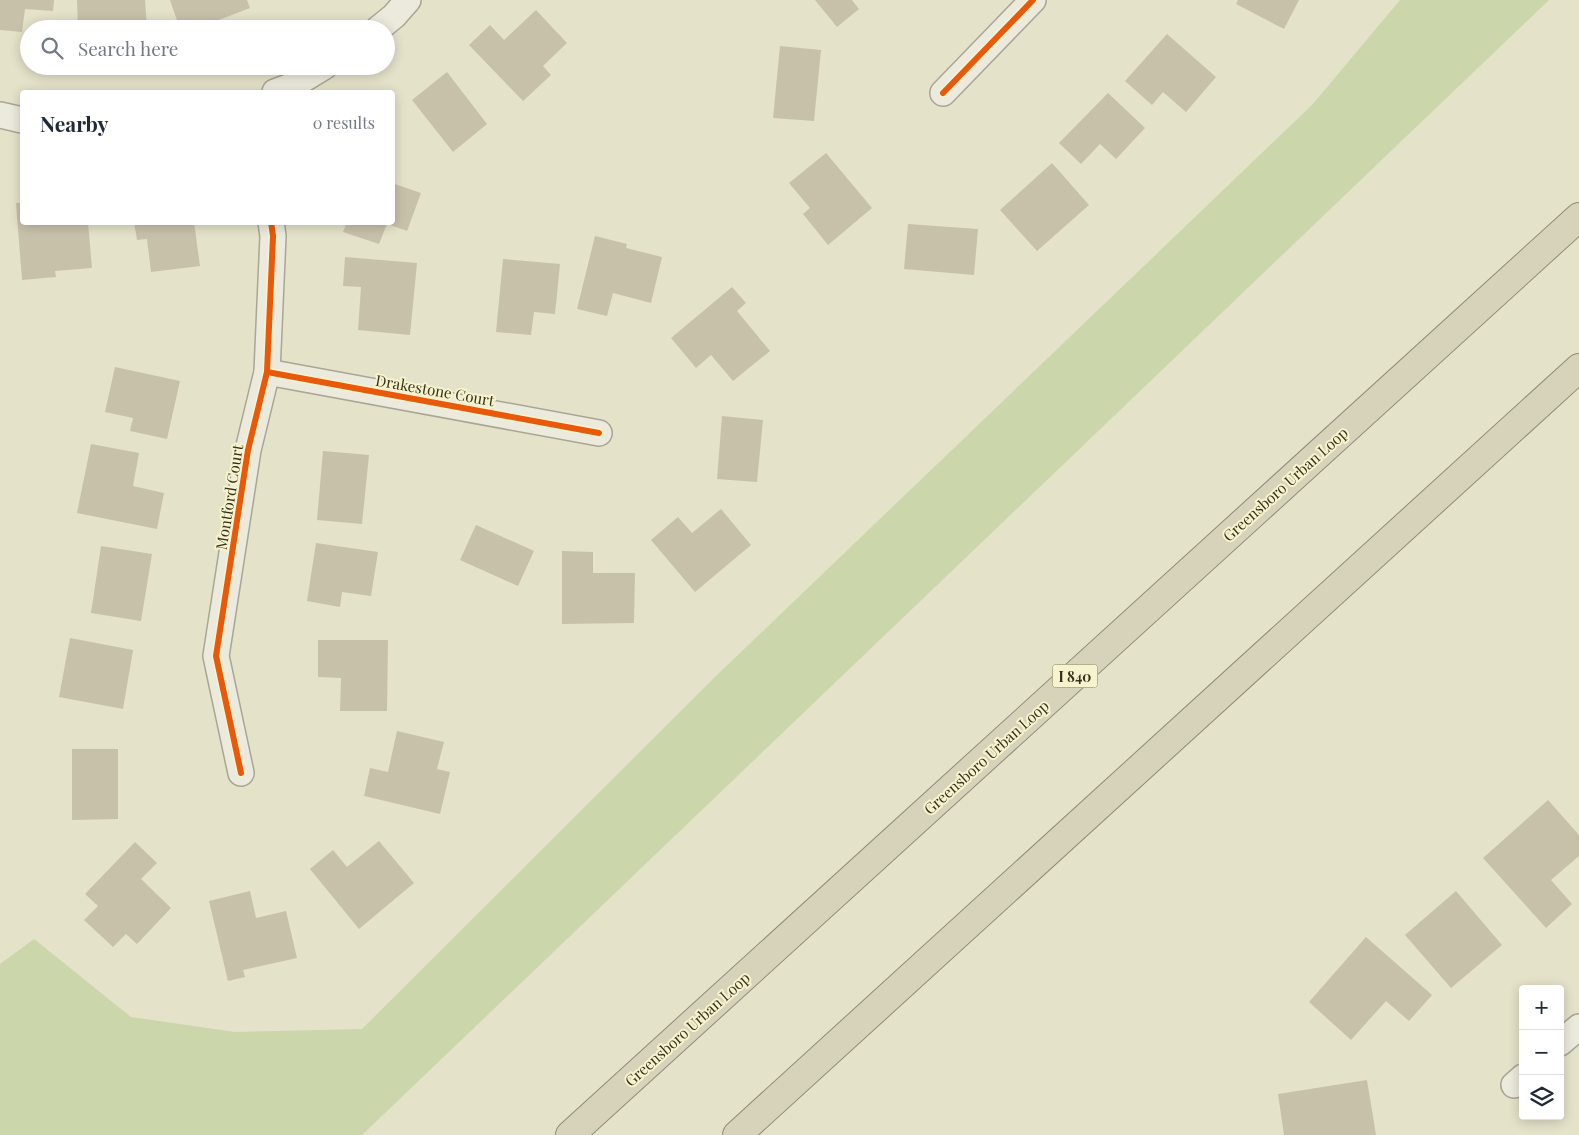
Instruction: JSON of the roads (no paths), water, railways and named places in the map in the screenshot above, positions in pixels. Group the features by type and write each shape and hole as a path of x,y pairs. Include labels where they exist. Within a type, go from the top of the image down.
{"highway":[{"name":"Greensboro Urban Loop","path":"570,1135 1579,216"},
{"path":"737,1135 1579,368"}],"street":[{"path":"389,20 408,0"},
{"path":"943,93 1033,0"},
{"path":"280,90 294,85 310,75"},
{"path":"0,115 20,120"},
{"name":"Montford Court","path":"241,773 216,656 248,450 268,372 273,236 271,225"},
{"name":"Drakestone Court","path":"268,372 599,433"},
{"path":"1564,1040 1579,1027"}]}
